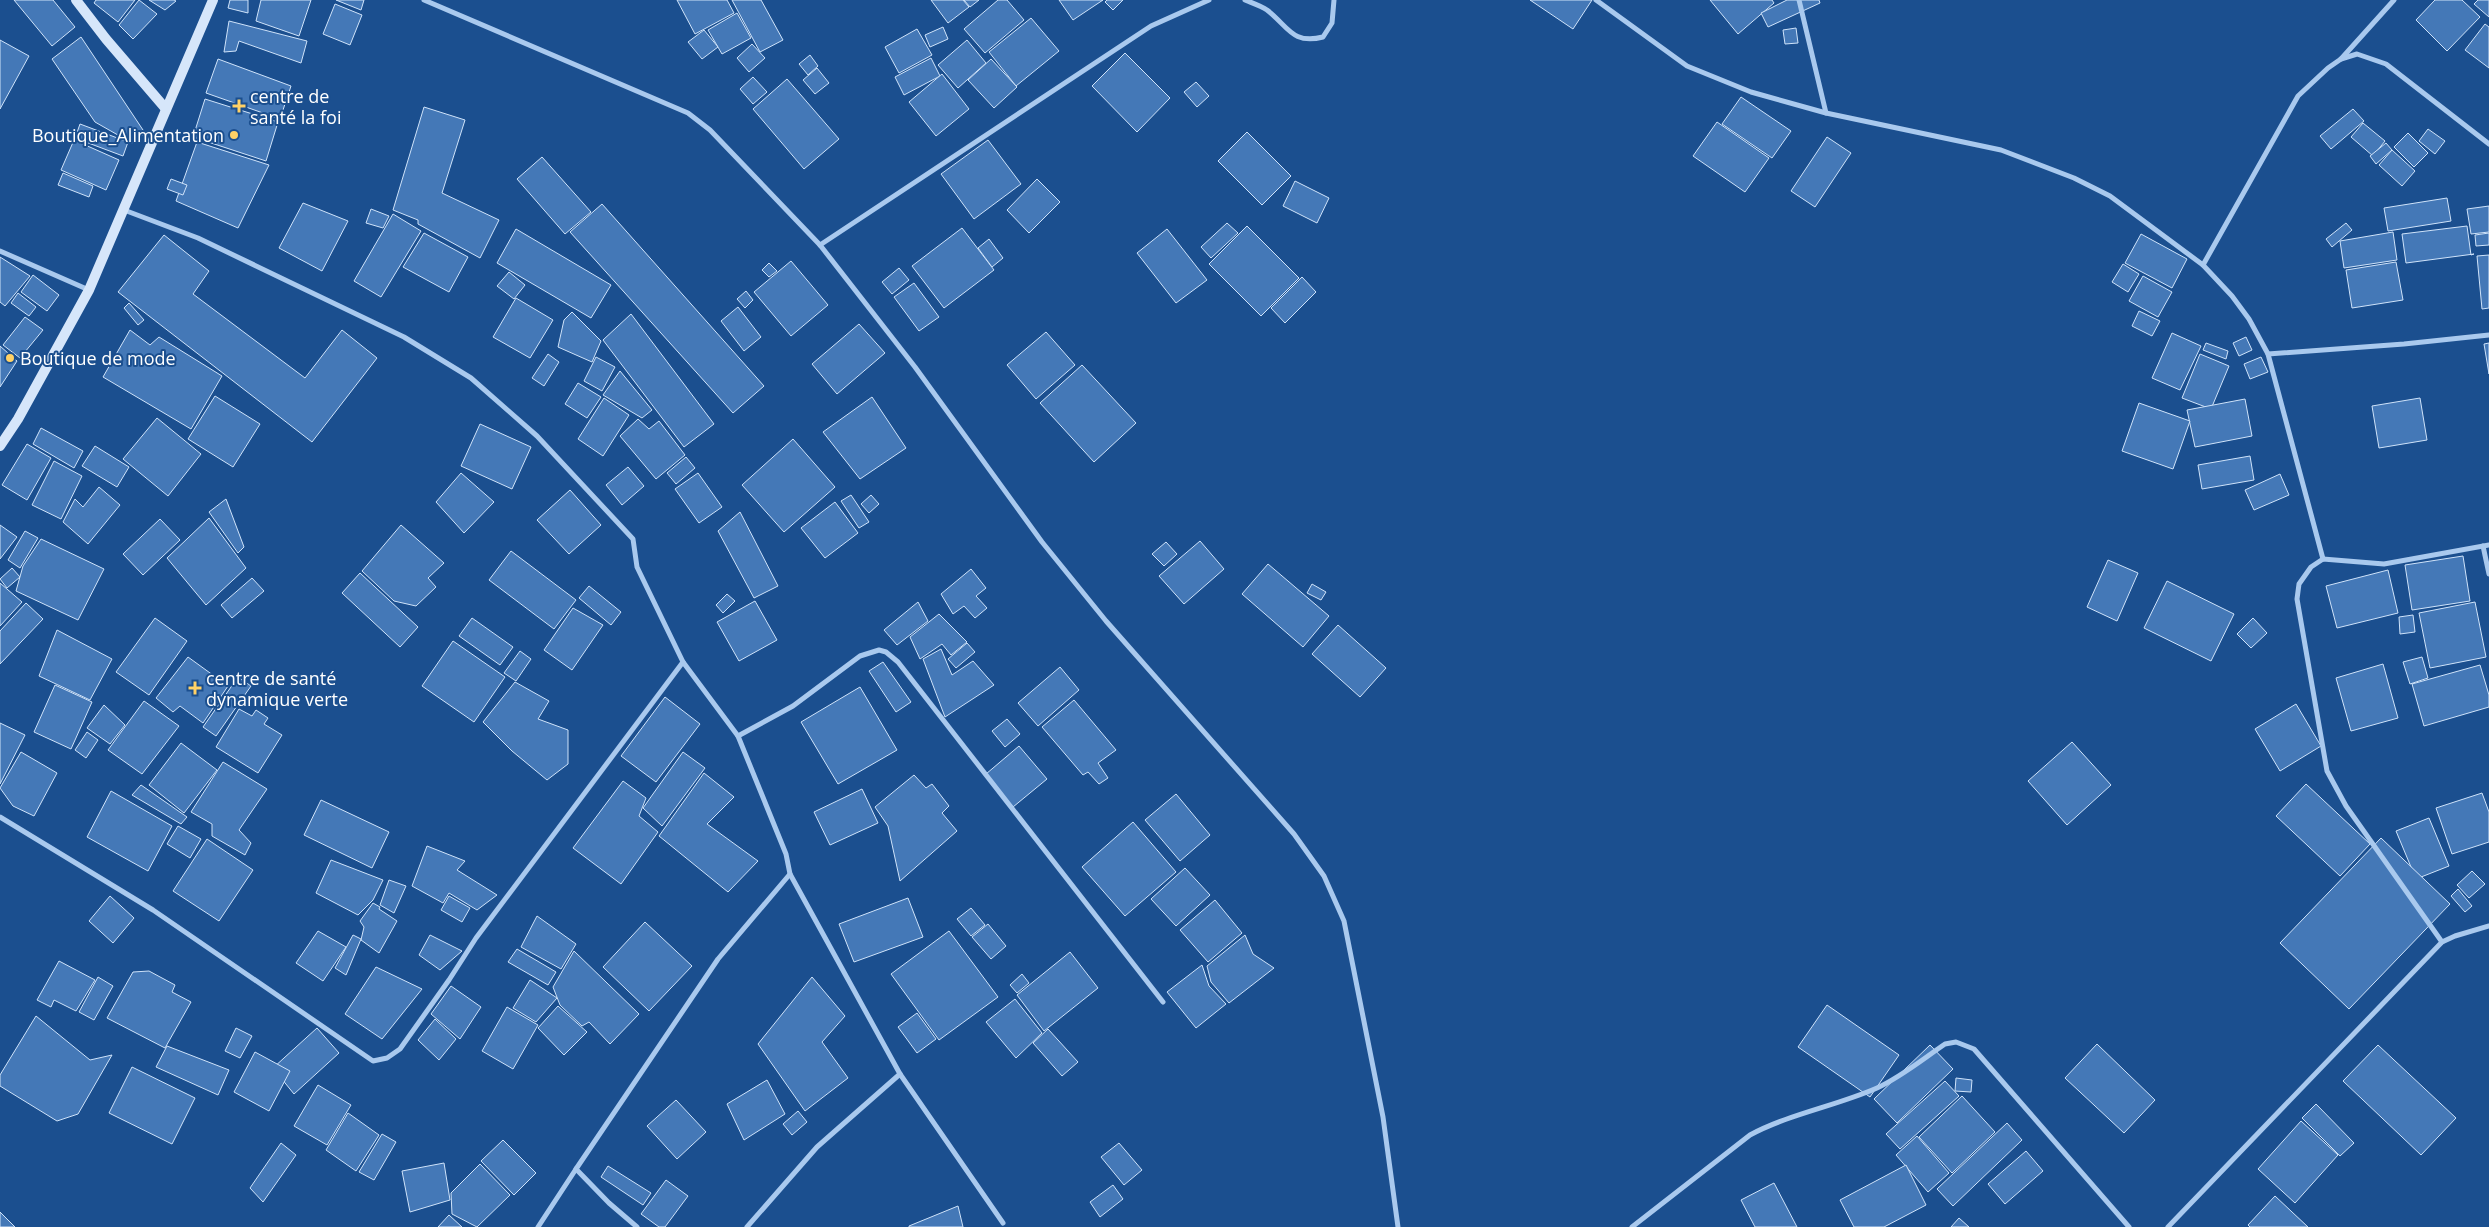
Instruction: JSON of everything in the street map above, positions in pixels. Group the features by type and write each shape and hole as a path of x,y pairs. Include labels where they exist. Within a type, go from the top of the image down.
{"main road":[{"path":"76,0 166,110"},
{"path":"0,446 18,419 89,290 213,0"}],"street":[{"path":"424,0 688,113 710,130 820,246 915,367 1042,542 1106,620 1294,834 1324,876 1344,920 1384,1117 1398,1227"},
{"path":"820,246 1151,26 1209,0"},
{"path":"1245,0 1266,9 1295,37 1310,40 1323,37 1332,23 1334,0"},
{"path":"1596,0 1687,66 1751,92 1826,113 2001,150 2074,178 2110,196 2202,265 2232,296 2249,319 2268,354 2323,559"},
{"path":"1799,0 1826,113"},
{"path":"2202,265 2298,96 2328,68 2341,59 2394,0"},
{"path":"2341,59 2357,54 2386,64 2489,144"},
{"path":"124,210 198,238 404,337 472,378 537,436 626,530 633,539 637,566 683,662 738,736 786,854 790,874 900,1074 1003,1223"},
{"path":"0,251 89,290"},
{"path":"2268,354 2404,344 2489,335"},
{"path":"2442,942 2346,806 2327,771 2297,599 2300,584 2311,566 2323,559 2384,564 2486,546 2489,574"},
{"path":"738,736 793,706 860,656 879,650 886,652 898,662 1163,1002"},
{"path":"0,817 153,910 373,1061 387,1058 400,1049 476,938 683,662"},
{"path":"538,1227 718,959 790,874"},
{"path":"2168,1227 2442,942 2489,926"},
{"path":"1632,1227 1750,1135 1768,1125 1823,1109 1879,1087 1945,1044 1956,1042 1974,1049 2126,1226"},
{"path":"747,1227 817,1147 900,1074"},
{"path":"576,1169 609,1203 637,1227"}],"building":[{"path":"14,0 53,0 75,27 52,46"},
{"path":"96,0 135,0 118,22 94,3"},
{"path":"139,0 157,14 133,39 119,25"},
{"path":"149,0 174,0 176,1 165,10"},
{"path":"230,0 248,0 248,13 228,8"},
{"path":"261,0 311,0 299,36 256,21"},
{"path":"336,0 364,0 361,10"},
{"path":"677,0 727,0 734,13 695,34"},
{"path":"732,0 761,0 783,40 760,52"},
{"path":"931,0 963,0 969,7 948,23"},
{"path":"964,0 979,0 970,7"},
{"path":"998,0 1007,0 1024,20 985,53 964,29"},
{"path":"1059,0 1103,0 1073,20"},
{"path":"1107,0 1123,0 1113,10 1105,2"},
{"path":"1530,0 1592,0 1573,29"},
{"path":"1710,0 1772,0 1774,3 1738,34"},
{"path":"1787,0 1819,0 1820,3 1768,27 1761,13"},
{"path":"2435,0 2462,0 2480,17 2447,51 2416,20"},
{"path":"2478,0 2489,0 2489,17 2474,4"},
{"path":"335,4 362,15 350,45 323,34"},
{"path":"737,13 751,38 722,54 708,30"},
{"path":"1031,18 1059,51 1016,86 989,52"},
{"path":"229,21 307,41 301,63 239,41 236,51 224,52"},
{"path":"2485,24 2489,27 2489,68 2465,50"},
{"path":"943,27 948,39 930,47 925,35"},
{"path":"1796,28 1798,43 1785,44 1783,30"},
{"path":"917,29 932,55 899,73 885,47"},
{"path":"704,30 718,47 702,59 688,42"},
{"path":"81,37 145,133 132,143 95,122 52,59"},
{"path":"0,40 29,56 0,109"},
{"path":"967,40 986,63 958,88 938,65"},
{"path":"752,44 765,58 749,72 737,58"},
{"path":"1125,53 1170,98 1137,132 1092,86"},
{"path":"810,55 818,66 808,75 799,64"},
{"path":"931,58 940,76 904,95 895,77"},
{"path":"218,59 291,86 280,119 206,93"},
{"path":"991,59 1017,87 994,108 968,80"},
{"path":"817,68 829,83 815,94 803,80"},
{"path":"942,74 969,109 936,136 909,102"},
{"path":"753,77 767,92 753,104 740,89"},
{"path":"787,79 839,139 804,169 753,109"},
{"path":"1196,82 1209,96 1197,107 1184,92"},
{"path":"1741,97 1791,131 1772,158 1722,124"},
{"path":"205,99 278,122 266,161 193,137"},
{"path":"424,107 465,120 442,193 499,220 480,258 418,224 418,220 393,210"},
{"path":"2353,109 2364,121 2331,149 2320,136"},
{"path":"1717,122 1769,158 1745,192 1693,156"},
{"path":"2363,123 2385,141 2373,156 2351,137"},
{"path":"80,124 128,142 123,156 75,138"},
{"path":"2428,129 2445,141 2435,154 2419,141"},
{"path":"1247,132 1291,176 1262,205 1218,161"},
{"path":"2408,133 2428,153 2414,167 2394,147"},
{"path":"1827,137 1851,153 1815,207 1791,191"},
{"path":"74,140 119,160 106,190 61,170"},
{"path":"988,140 1021,184 974,219 941,174"},
{"path":"197,142 269,165 238,228 176,201"},
{"path":"2386,143 2392,150 2376,164 2370,156"},
{"path":"2392,150 2415,171 2402,186 2379,165"},
{"path":"542,157 591,212 565,234 517,179"},
{"path":"63,173 93,186 89,197 58,185"},
{"path":"171,179 187,185 183,195 167,189"},
{"path":"1037,179 1060,202 1029,233 1007,210"},
{"path":"1295,181 1329,198 1317,223 1283,206"},
{"path":"2447,198 2451,221 2388,231 2384,208"},
{"path":"303,203 348,221 322,271 279,248"},
{"path":"602,204 764,386 733,413 570,232"},
{"path":"2489,206 2489,232 2471,234 2467,209"},
{"path":"371,209 389,216 383,228 366,223"},
{"path":"393,214 421,231 381,297 354,281"},
{"path":"1227,223 1238,233 1211,258 1201,247"},
{"path":"2346,223 2352,230 2332,247 2326,239"},
{"path":"1247,226 1299,278 1261,316 1209,264"},
{"path":"2467,226 2471,254 2406,263 2402,234"},
{"path":"962,228 994,270 944,308 912,266"},
{"path":"516,229 611,285 591,318 497,263"},
{"path":"1167,229 1207,280 1176,303 1137,253"},
{"path":"2393,232 2397,260 2344,268 2340,241"},
{"path":"424,233 468,257 449,292 403,267"},
{"path":"2489,233 2489,245 2476,246 2475,235"},
{"path":"2141,234 2187,259 2172,288 2125,263"},
{"path":"164,235 209,271 193,294 305,378 342,330 377,358 312,442 118,292"},
{"path":"989,239 1003,258 992,267 978,248"},
{"path":"2489,255 2489,308 2482,309 2477,256"},
{"path":"0,257 30,276 5,306 0,302"},
{"path":"791,261 828,305 791,336 754,292"},
{"path":"2396,262 2403,300 2352,308 2346,270"},
{"path":"769,263 777,271 769,277 762,270"},
{"path":"2123,264 2139,274 2128,292 2112,282"},
{"path":"899,268 909,280 892,294 882,282"},
{"path":"509,272 525,285 514,299 497,286"},
{"path":"33,275 59,295 47,311 21,292"},
{"path":"2143,276 2172,292 2158,317 2129,301"},
{"path":"1302,277 1316,292 1285,323 1271,308"},
{"path":"914,283 939,317 919,331 894,297"},
{"path":"746,291 753,300 745,308 737,299"},
{"path":"18,293 36,307 29,316 11,303"},
{"path":"516,298 553,320 530,358 493,337"},
{"path":"129,303 144,320 138,325 124,308"},
{"path":"738,307 761,337 744,351 721,321"},
{"path":"2139,311 2160,321 2152,336 2132,326"},
{"path":"572,312 601,341 592,362 558,347 564,320"},
{"path":"631,314 714,424 684,447 603,340"},
{"path":"25,317 43,330 20,358 3,345"},
{"path":"859,324 885,353 837,394 812,364"},
{"path":"130,330 150,345 159,337 222,376 191,429 103,377"},
{"path":"1046,332 1075,365 1036,399 1007,365"},
{"path":"2172,333 2201,346 2180,390 2152,378"},
{"path":"2246,337 2252,350 2239,356 2233,343"},
{"path":"2206,343 2228,351 2226,359 2203,350"},
{"path":"2489,343 2489,374 2484,344"},
{"path":"0,346 17,361 0,387"},
{"path":"548,354 559,362 544,386 532,378"},
{"path":"2200,354 2229,366 2211,409 2182,398"},
{"path":"596,357 615,367 602,391 584,381"},
{"path":"2261,357 2268,372 2250,379 2244,364"},
{"path":"1082,365 1136,423 1094,462 1040,403"},
{"path":"620,371 652,410 642,418 603,395"},
{"path":"578,383 601,397 587,418 565,404"},
{"path":"215,396 260,424 233,467 188,439"},
{"path":"872,397 906,448 860,479 823,432"},
{"path":"604,398 629,415 603,456 578,439"},
{"path":"2420,398 2427,440 2379,448 2372,406"},
{"path":"2245,399 2252,436 2195,447 2187,410"},
{"path":"2139,403 2190,421 2173,469 2122,451"},
{"path":"157,418 201,454 168,496 123,459"},
{"path":"638,419 649,429 659,421 685,455 656,479 620,436"},
{"path":"480,424 531,447 512,489 461,466"},
{"path":"41,428 83,451 74,468 33,444"},
{"path":"793,439 835,487 784,532 742,485"},
{"path":"27,444 51,458 27,500 2,485"},
{"path":"95,446 129,467 117,487 82,466"},
{"path":"2250,456 2254,480 2202,489 2198,465"},
{"path":"686,457 695,468 676,484 667,473"},
{"path":"54,461 82,476 61,519 32,505"},
{"path":"628,467 644,486 622,505 606,485"},
{"path":"461,473 494,502 464,533 436,502"},
{"path":"698,473 722,507 699,523 675,489"},
{"path":"2280,474 2289,495 2254,510 2245,490"},
{"path":"99,487 120,505 88,544 63,522 75,499 83,507"},
{"path":"570,490 601,525 569,554 537,520"},
{"path":"851,495 869,522 859,528 841,501"},
{"path":"871,495 879,504 869,513 861,504"},
{"path":"226,499 244,547 238,553 209,512"},
{"path":"835,502 858,533 825,558 801,528"},
{"path":"740,512 778,586 754,598 718,531"},
{"path":"209,518 246,568 206,605 167,558"},
{"path":"160,519 180,540 143,575 123,554"},
{"path":"0,525 17,537 0,559"},
{"path":"401,525 444,563 428,578 436,587 416,606 394,601 362,571"},
{"path":"25,531 38,538 20,568 8,560"},
{"path":"41,539 104,569 78,620 16,591 23,566"},
{"path":"1200,541 1224,569 1184,604 1159,576"},
{"path":"1166,542 1177,554 1164,566 1152,554"},
{"path":"511,551 576,600 554,629 489,580"},
{"path":"2463,556 2470,601 2412,610 2405,565"},
{"path":"2108,560 2138,573 2117,621 2087,607"},
{"path":"1268,564 1329,616 1303,647 1242,594"},
{"path":"12,568 20,577 7,588 0,579"},
{"path":"971,569 986,588 976,596 987,608 975,618 964,606 953,614 941,594"},
{"path":"2388,570 2398,613 2337,628 2326,586"},
{"path":"360,573 418,627 400,647 342,593"},
{"path":"252,578 264,591 232,618 221,605"},
{"path":"2167,581 2234,614 2211,661 2144,628"},
{"path":"0,583 22,602 0,626"},
{"path":"1312,584 1326,592 1321,600 1307,593"},
{"path":"589,586 621,612 611,625 579,598"},
{"path":"727,594 735,601 723,613 716,605"},
{"path":"755,601 777,640 739,661 717,622"},
{"path":"918,602 928,621 897,645 884,630"},
{"path":"2475,602 2486,657 2430,668 2419,613"},
{"path":"26,603 43,619 0,664 0,631"},
{"path":"573,608 603,625 572,670 544,650"},
{"path":"939,614 967,642 951,655 942,644 920,659 910,637"},
{"path":"2413,615 2415,632 2400,634 2399,617"},
{"path":"155,618 187,641 149,695 116,672"},
{"path":"472,618 513,647 500,665 459,636"},
{"path":"2253,618 2267,633 2251,648 2237,634"},
{"path":"1338,625 1386,668 1360,697 1312,654"},
{"path":"57,630 112,659 90,700 39,676"},
{"path":"453,641 505,677 474,722 422,686"},
{"path":"967,643 975,652 956,668 948,659"},
{"path":"941,649 952,675 973,661 994,685 945,717 923,659"},
{"path":"520,651 531,659 516,681 504,673"},
{"path":"188,657 228,686 203,723 180,706 173,712 156,698"},
{"path":"2422,657 2428,678 2410,684 2403,662"},
{"path":"883,662 911,702 896,712 869,671"},
{"path":"2383,664 2398,718 2351,731 2336,678"},
{"path":"2480,665 2489,695 2489,707 2424,726 2412,684"},
{"path":"1060,667 1079,690 1038,726 1018,703"},
{"path":"238,677 251,686 216,736 203,727"},
{"path":"515,682 549,701 538,719 568,730 568,764 547,780 512,751 483,722"},
{"path":"55,685 92,702 71,749 34,732"},
{"path":"860,687 897,750 838,784 801,722"},
{"path":"665,697 700,724 656,782 621,756"},
{"path":"1074,700 1116,750 1098,763 1108,778 1099,784 1088,772 1083,775 1042,727"},
{"path":"144,701 179,726 142,774 108,750"},
{"path":"2296,704 2321,746 2280,771 2255,729"},
{"path":"104,705 125,725 110,744 87,728"},
{"path":"239,709 252,716 256,710 268,718 264,724 282,735 258,773 216,747"},
{"path":"1007,719 1020,734 1005,747 992,731"},
{"path":"0,723 25,735 0,784"},
{"path":"87,732 98,740 86,758 75,750"},
{"path":"2072,742 2111,785 2067,825 2028,781"},
{"path":"181,743 217,770 184,813 149,785"},
{"path":"1019,746 1047,779 1013,807 986,774"},
{"path":"21,752 57,773 34,816 13,806 0,788"},
{"path":"683,752 705,768 662,826 643,808"},
{"path":"223,762 267,789 239,830 251,843 245,855 212,836 212,824 191,812"},
{"path":"704,773 734,797 707,824 758,861 728,892 659,836"},
{"path":"914,775 926,788 932,784 949,806 942,813 957,831 900,881 888,826 875,807"},
{"path":"623,781 646,798 639,816 658,832 621,884 573,848"},
{"path":"2306,784 2370,844 2340,876 2276,816"},
{"path":"141,785 187,817 181,824 132,795"},
{"path":"862,789 878,823 830,845 814,812"},
{"path":"111,791 172,826 148,871 87,837"},
{"path":"2482,793 2489,812 2489,842 2452,854 2436,808"},
{"path":"1176,794 1210,835 1180,861 1145,820"},
{"path":"321,800 389,832 372,868 304,835"},
{"path":"2429,818 2449,866 2416,879 2396,831"},
{"path":"1133,822 1176,872 1125,916 1082,867"},
{"path":"178,826 201,839 190,858 167,844"},
{"path":"2381,838 2450,904 2349,1009 2280,943"},
{"path":"207,839 253,870 219,921 173,891"},
{"path":"427,846 465,861 457,870 497,895 477,910 449,893 443,903 412,886"},
{"path":"331,860 383,880 373,900 358,915 316,893"},
{"path":"1185,868 1210,895 1176,926 1151,899"},
{"path":"2472,871 2485,884 2469,898 2457,885"},
{"path":"389,880 406,886 394,913 380,905"},
{"path":"2458,889 2472,906 2465,912 2451,896"},
{"path":"110,896 134,918 113,943 89,921"},
{"path":"449,896 470,908 462,922 441,910"},
{"path":"908,898 923,937 854,962 839,924"},
{"path":"1215,900 1242,933 1208,962 1180,930"},
{"path":"373,903 397,921 379,953 361,940 364,927 360,921"},
{"path":"971,908 985,925 971,936 957,919"},
{"path":"537,916 576,944 561,969 521,947"},
{"path":"645,922 692,966 649,1011 603,967"},
{"path":"988,924 1006,946 991,959 972,937"},
{"path":"318,931 346,947 323,981 296,963"},
{"path":"949,931 998,997 939,1040 891,974"},
{"path":"353,935 361,939 346,975 335,968"},
{"path":"430,935 462,951 440,970 419,955"},
{"path":"1245,935 1253,954 1274,968 1229,1003 1211,982 1207,966"},
{"path":"517,949 556,972 548,985 508,962"},
{"path":"574,951 639,1014 610,1044 589,1022 582,1026 560,1005 553,987"},
{"path":"1070,952 1098,988 1044,1031 1017,995"},
{"path":"59,961 95,980 76,1011 54,1000 51,1007 37,1000"},
{"path":"1202,965 1209,986 1226,1004 1196,1028 1167,992"},
{"path":"376,967 422,989 382,1039 345,1014"},
{"path":"149,971 175,985 172,992 191,1002 165,1048 107,1018 133,972"},
{"path":"1022,974 1029,983 1017,993 1010,985"},
{"path":"98,977 113,986 94,1020 79,1012"},
{"path":"812,977 845,1016 822,1042 848,1078 805,1111 758,1044"},
{"path":"530,980 557,998 536,1022 513,1008"},
{"path":"451,986 481,1007 460,1039 431,1014"},
{"path":"1015,999 1042,1033 1016,1058 986,1022"},
{"path":"1827,1005 1899,1055 1870,1097 1798,1047"},
{"path":"558,1006 587,1032 564,1055 538,1028"},
{"path":"507,1007 538,1025 513,1069 482,1051"},
{"path":"917,1013 936,1039 917,1053 898,1027"},
{"path":"36,1016 90,1060 112,1055 78,1114 57,1121 0,1086 0,1075"},
{"path":"435,1019 456,1039 439,1060 418,1040"},
{"path":"236,1028 252,1036 240,1058 225,1051"},
{"path":"317,1028 339,1053 294,1094 273,1068"},
{"path":"1048,1029 1078,1062 1062,1076 1033,1043"},
{"path":"2097,1044 2155,1100 2124,1133 2065,1078"},
{"path":"1930,1045 1953,1069 1897,1123 1874,1099"},
{"path":"2378,1045 2456,1118 2421,1155 2343,1081"},
{"path":"167,1046 229,1070 218,1095 156,1067"},
{"path":"255,1052 290,1071 269,1111 234,1092"},
{"path":"132,1067 195,1098 172,1144 109,1113"},
{"path":"1956,1078 1972,1080 1971,1092 1955,1091"},
{"path":"767,1080 785,1114 744,1140 727,1104"},
{"path":"1945,1081 1959,1096 1900,1149 1886,1134"},
{"path":"318,1085 351,1105 327,1145 294,1126"},
{"path":"1962,1096 1995,1132 1952,1173 1919,1137"},
{"path":"676,1100 706,1132 677,1159 647,1126"},
{"path":"2316,1104 2354,1143 2340,1156 2302,1118"},
{"path":"798,1111 807,1122 792,1135 783,1124"},
{"path":"348,1113 379,1135 356,1171 326,1150"},
{"path":"2301,1121 2338,1155 2295,1203 2258,1169"},
{"path":"2007,1123 2022,1140 1953,1206 1937,1189"},
{"path":"382,1134 396,1142 374,1180 359,1172"},
{"path":"1917,1136 1949,1173 1928,1192 1896,1155"},
{"path":"503,1140 536,1173 514,1195 481,1161"},
{"path":"281,1143 296,1155 263,1202 250,1188"},
{"path":"1119,1143 1142,1170 1124,1185 1101,1157"},
{"path":"2026,1151 2043,1171 2005,1204 1988,1184"},
{"path":"444,1163 450,1200 410,1212 402,1171"},
{"path":"480,1164 510,1195 477,1227 452,1214 451,1193"},
{"path":"1906,1165 1926,1205 1884,1227 1854,1227 1840,1200"},
{"path":"608,1166 651,1193 643,1205 601,1177"},
{"path":"666,1180 688,1196 665,1227 659,1227 641,1214"},
{"path":"1774,1183 1797,1227 1755,1227 1741,1200"},
{"path":"1113,1185 1123,1199 1100,1217 1090,1202"},
{"path":"2275,1196 2308,1227 2250,1227 2248,1225"},
{"path":"958,1206 963,1227 909,1227 909,1226"},
{"path":"0,1212 15,1227 0,1227"},
{"path":"449,1215 462,1227 438,1227"},
{"path":"1959,1218 1969,1227 1951,1227"}],"place":[{"name":"centre de santé la foi","path":"239,106"},
{"name":"Boutique_Alimentation","path":"234,135"},
{"name":"Boutique de mode","path":"10,358"},
{"name":"centre de santé dynamique verte","path":"195,688"}]}
